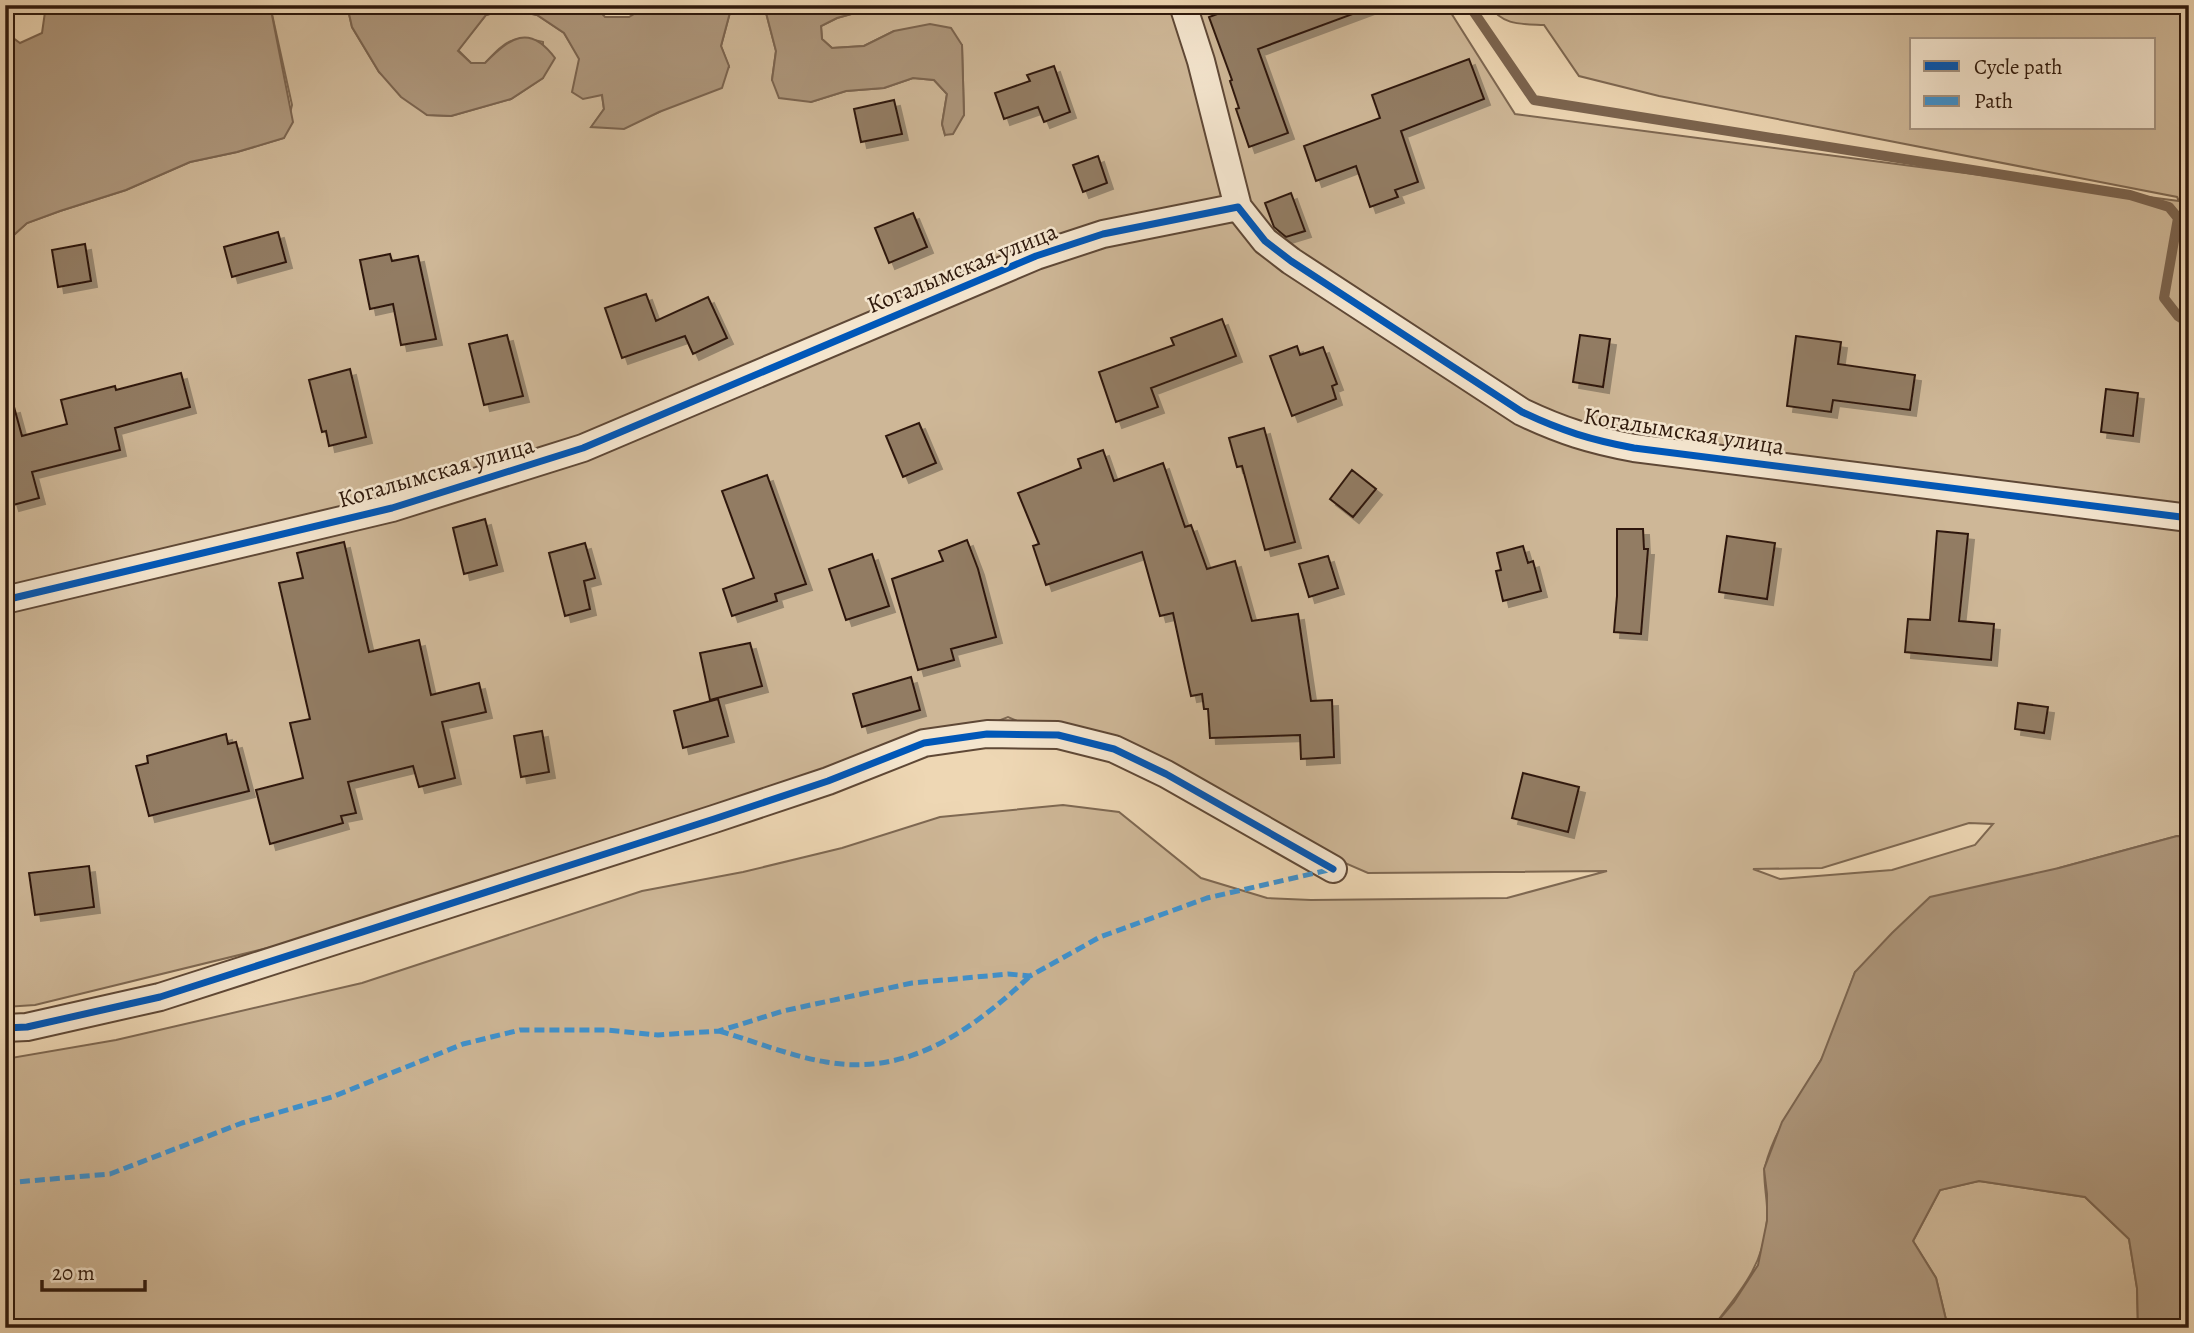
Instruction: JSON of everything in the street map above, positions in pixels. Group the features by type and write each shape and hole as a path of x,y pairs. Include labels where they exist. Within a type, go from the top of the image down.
{"street":[{"path":"1183,5 1201,61 1238,207"},
{"name":"Когалымская улица","path":"5,600 392,508 483,481 583,449 1036,256 1103,234 1238,207 1265,241 1291,261 1522,412 1558,429 1592,440 1634,448 2189,518"},
{"path":"5,1028 27,1027 160,997 714,819 828,780 924,743 987,734 1058,735 1114,749 1166,774 1333,869"}],"shaded area":[{"path":"46,5 270,5 293,122 284,138 190,162 126,190 27,223 5,243 5,32 20,43 42,33"},
{"path":"270,5 347,5 352,27 379,72 427,115 451,116 511,99 543,78 543,42 524,39 510,41 485,63 471,63 458,50 486,15 508,9 537,15 564,33 602,95 604,109 592,126 624,128 659,112 729,67 721,46 732,5 764,5 776,51 772,80 811,102 846,91 884,88 913,78 934,80 947,94 942,124 945,135 964,115 962,45 894,31 864,46 832,48 822,39 821,26 837,18 866,10 868,5 1446,5 1515,114 2179,201 2177,197 1659,96 1579,76 1544,25 1520,24 1506,20 1489,5 2189,5 2189,837 2177,836 2059,868 1855,972 1825,1052 1769,1152 1764,1172 1767,1220 1761,1251 1749,1278 1712,1328 5,1328 5,1059 116,1040 362,983 642,891 743,872 842,848 940,817 1063,805 1119,812 1201,878 1267,898 1507,898 1607,871 1368,873 1008,717 757,816 566,875 35,1005 5,1007 5,243 27,223 126,190 190,162 284,138 292,105","holes":["1969,823 1993,824 1975,845 1892,870 1780,879 1753,869 1822,868"]},
{"path":"347,5 594,5 605,17 629,17 649,5 732,5 721,46 729,66 722,88 659,112 624,129 591,127 604,109 602,95 583,99 572,92 579,59 564,33 537,15 508,9 486,15 458,51 471,63 485,63 511,41 520,38 537,40 555,58 543,78 511,99 451,116 427,115 401,97 379,72 352,27"},
{"path":"764,5 868,5 866,10 837,18 821,26 822,39 832,48 864,46 894,31 930,24 951,28 962,45 964,115 953,134 945,135 942,124 947,94 934,80 913,78 884,88 846,91 811,102 779,98 772,80 776,51"},
{"path":"2177,836 2189,837 2189,1328 2138,1328 2137,1288 2129,1239 2085,1197 1979,1181 1940,1190 1913,1241 1936,1278 1948,1328 1712,1328 1734,1302 1758,1265 1767,1221 1764,1169 1782,1122 1821,1060 1855,972 1930,897 2059,868"},
{"path":"1979,1181 2085,1197 2129,1239 2137,1288 2138,1328 1948,1328 1936,1278 1913,1241 1940,1190"}],"building":[{"path":"1242,5 1368,5 1369,8 1258,49 1288,133 1249,147 1236,109 1239,108 1230,81 1232,80 1209,17"},
{"path":"1469,59 1484,99 1401,131 1418,182 1395,190 1398,197 1370,207 1356,166 1316,181 1304,146 1380,118 1372,95"},
{"path":"1054,66 1070,112 1044,122 1038,107 1004,119 995,93 1030,81 1027,75"},
{"path":"894,100 902,134 861,142 854,109"},
{"path":"1098,156 1107,183 1083,192 1073,165"},
{"path":"1291,193 1305,231 1286,237 1274,227 1265,203"},
{"path":"913,213 927,247 889,263 875,228"},
{"path":"278,232 286,262 232,277 224,247"},
{"path":"85,244 91,281 58,287 52,250"},
{"path":"390,254 392,261 418,256 436,339 401,345 393,304 370,309 360,260"},
{"path":"646,294 656,321 708,297 727,338 693,354 685,336 622,358 605,308"},
{"path":"1222,319 1236,356 1151,388 1158,407 1116,422 1099,372 1174,345 1171,338"},
{"path":"507,335 523,396 484,405 469,344"},
{"path":"1580,335 1610,339 1603,387 1573,382"},
{"path":"1796,336 1841,342 1838,364 1915,375 1910,410 1833,400 1831,412 1787,406"},
{"path":"1297,346 1300,355 1323,347 1337,384 1332,386 1336,399 1292,416 1270,356"},
{"path":"350,369 366,437 329,446 326,431 322,432 309,380"},
{"path":"181,373 190,407 115,428 120,450 32,472 39,498 13,505 5,479 5,409 14,407 22,436 67,424 61,400 115,386 116,390"},
{"path":"2106,389 2138,393 2133,436 2101,432"},
{"path":"919,423 936,463 903,477 886,436"},
{"path":"1264,428 1295,542 1265,550 1242,466 1237,467 1229,438"},
{"path":"1103,450 1114,481 1163,463 1185,527 1191,525 1207,569 1235,561 1252,621 1298,614 1311,701 1332,700 1334,757 1301,759 1300,735 1210,738 1208,709 1204,709 1202,694 1191,696 1173,613 1160,616 1142,552 1046,585 1033,546 1039,544 1018,493 1081,468 1078,459"},
{"path":"1352,470 1376,489 1353,517 1330,499"},
{"path":"767,475 806,584 775,594 777,601 732,616 723,589 754,578 722,491"},
{"path":"485,519 497,565 464,574 453,528"},
{"path":"1617,529 1643,529 1644,549 1648,549 1641,634 1614,632"},
{"path":"1937,531 1968,534 1959,621 1994,624 1991,660 1905,652 1908,619 1930,620"},
{"path":"1727,536 1775,543 1767,599 1719,592"},
{"path":"967,540 978,569 996,637 951,649 954,660 918,670 892,579 943,561 939,551"},
{"path":"344,542 369,652 419,640 431,695 479,683 486,712 442,722 455,778 419,787 413,766 348,782 356,813 341,816 343,823 270,844 256,790 303,778 290,723 310,719 279,583 303,578 297,553"},
{"path":"585,543 595,578 584,581 590,609 565,616 549,553"},
{"path":"1523,546 1528,563 1533,561 1541,591 1503,601 1496,571 1501,570 1497,553"},
{"path":"872,554 889,606 846,620 829,569"},
{"path":"1328,556 1338,588 1309,597 1299,564"},
{"path":"750,643 762,686 710,700 700,653"},
{"path":"911,677 920,710 862,727 853,694"},
{"path":"718,699 728,736 683,748 674,711"},
{"path":"2018,703 2048,707 2044,733 2015,729"},
{"path":"542,731 549,772 521,777 514,736"},
{"path":"226,734 228,744 236,742 249,791 149,816 136,766 148,763 147,756"},
{"path":"1523,773 1579,787 1568,832 1512,818"},
{"path":"89,866 94,907 35,915 29,873"}],"waterway":[{"path":"1469,5 1534,100 2130,195 2169,207 2178,218 2164,298 2178,316 2189,323"}],"marked path":[{"path":"5,1183 110,1174 242,1123 332,1097 463,1044 520,1030 606,1030 658,1035 719,1031 783,1011 912,983 1008,974 1030,976 1100,937 1207,898 1333,869"},
{"path":"719,1031 826,1062 856,1065 885,1062 912,1055 962,1030 986,1014 1030,976"}],"cycle path":[{"path":"5,600 392,508 583,448 1036,256 1103,234 1238,207 1265,241 1291,261 1522,412 1577,434 1634,448 2189,518"},
{"path":"5,1028 27,1027 160,997 714,819 828,781 924,743 987,734 1058,735 1114,749 1166,774 1333,869"}]}
